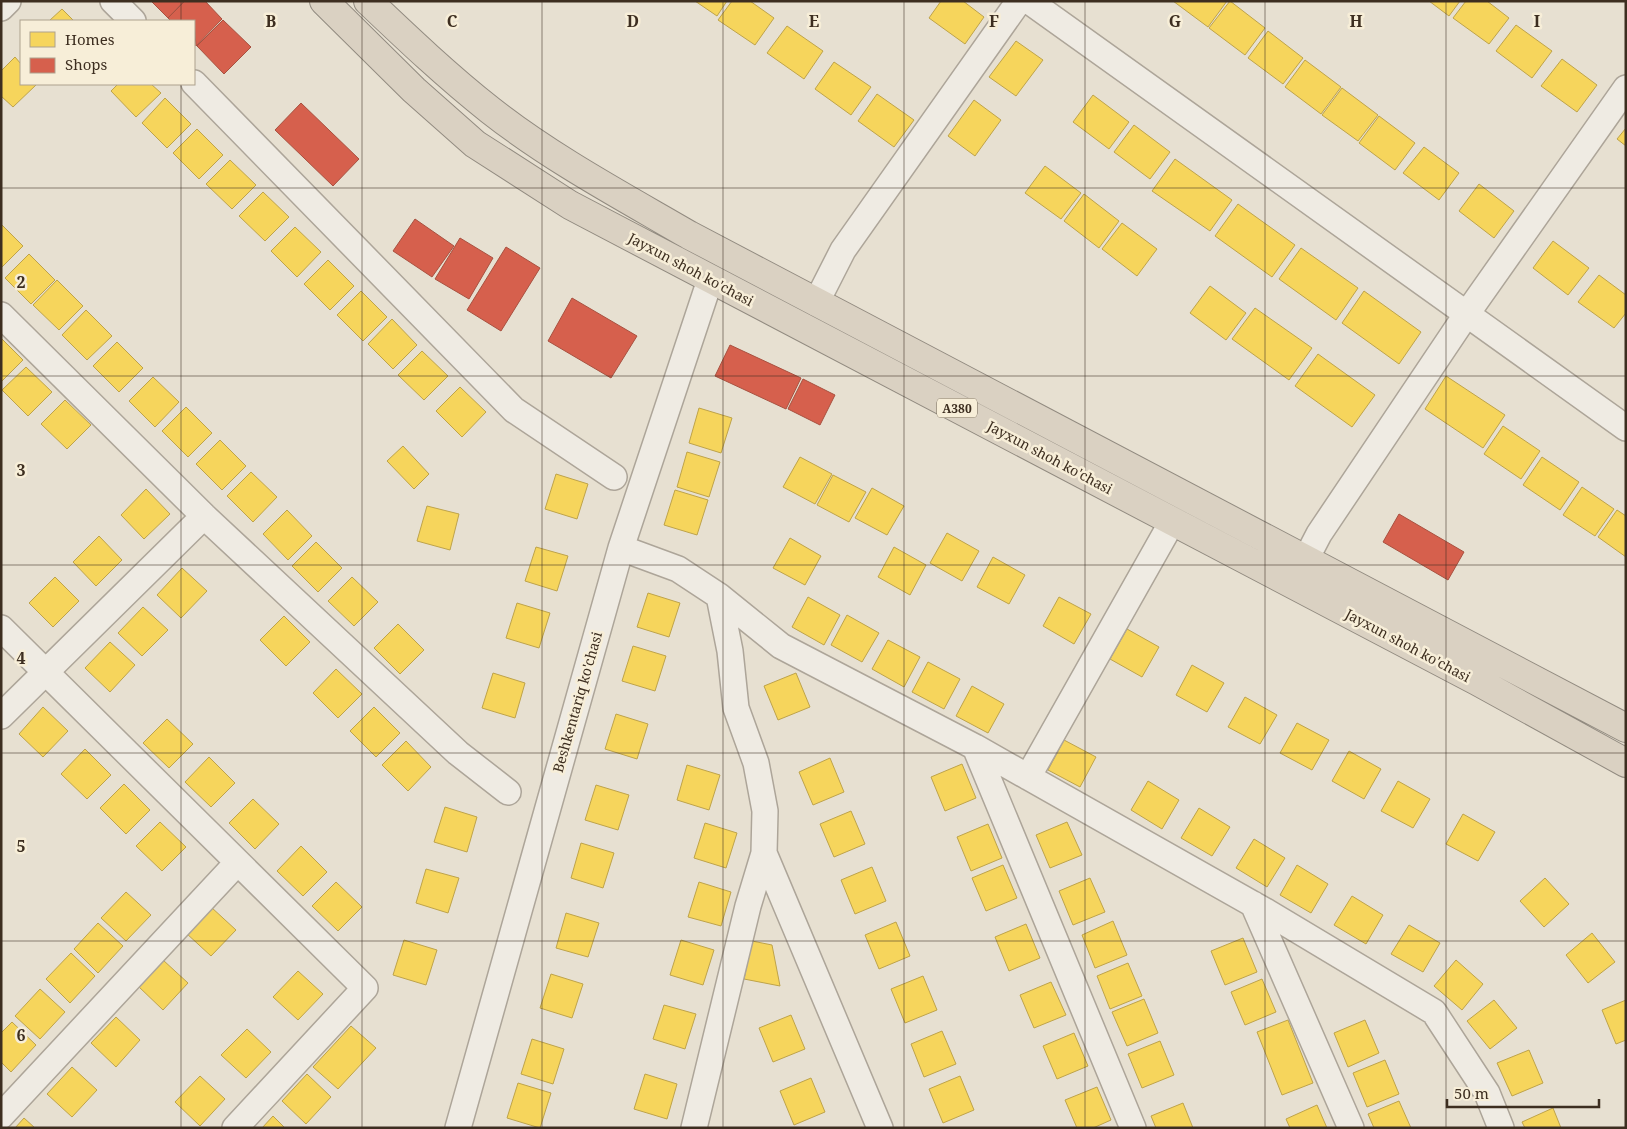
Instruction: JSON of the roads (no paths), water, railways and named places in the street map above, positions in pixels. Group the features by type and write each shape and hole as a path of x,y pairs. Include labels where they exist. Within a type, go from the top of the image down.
{"highway":[{"name":"Jayxun shoh ko'chasi","path":"324,1 414,90 475,144 570,206 1468,677 1626,763"},
{"name":"Jayxun shoh ko'chasi","path":"368,1 421,52 490,110 569,164 688,235 1626,728"}],"street":[{"path":"1,8 8,1"},
{"path":"114,1 132,20"},
{"path":"816,303 843,250 1019,1"},
{"path":"1029,1 1626,428"},
{"path":"195,84 514,410 614,478"},
{"path":"1306,559 1319,534 1466,315 1626,88"},
{"name":"Beshkentariq ko'chasi","path":"458,1128 621,548 710,280"},
{"path":"1,315 204,516 458,753 508,792"},
{"path":"1,716 204,516"},
{"path":"1028,777 1172,522"},
{"path":"621,548 678,569 719,596 781,646 975,747 1253,904 1434,1012 1487,1093 1501,1128"},
{"path":"694,1128 748,906 764,853 765,811 756,763 736,708 730,651 719,596"},
{"path":"1,628 46,670 237,863 365,988 235,1128"},
{"path":"975,747 1133,1128"},
{"path":"764,853 880,1128"},
{"path":"1,1116 237,863"},
{"path":"1253,904 1351,1128"}]}
